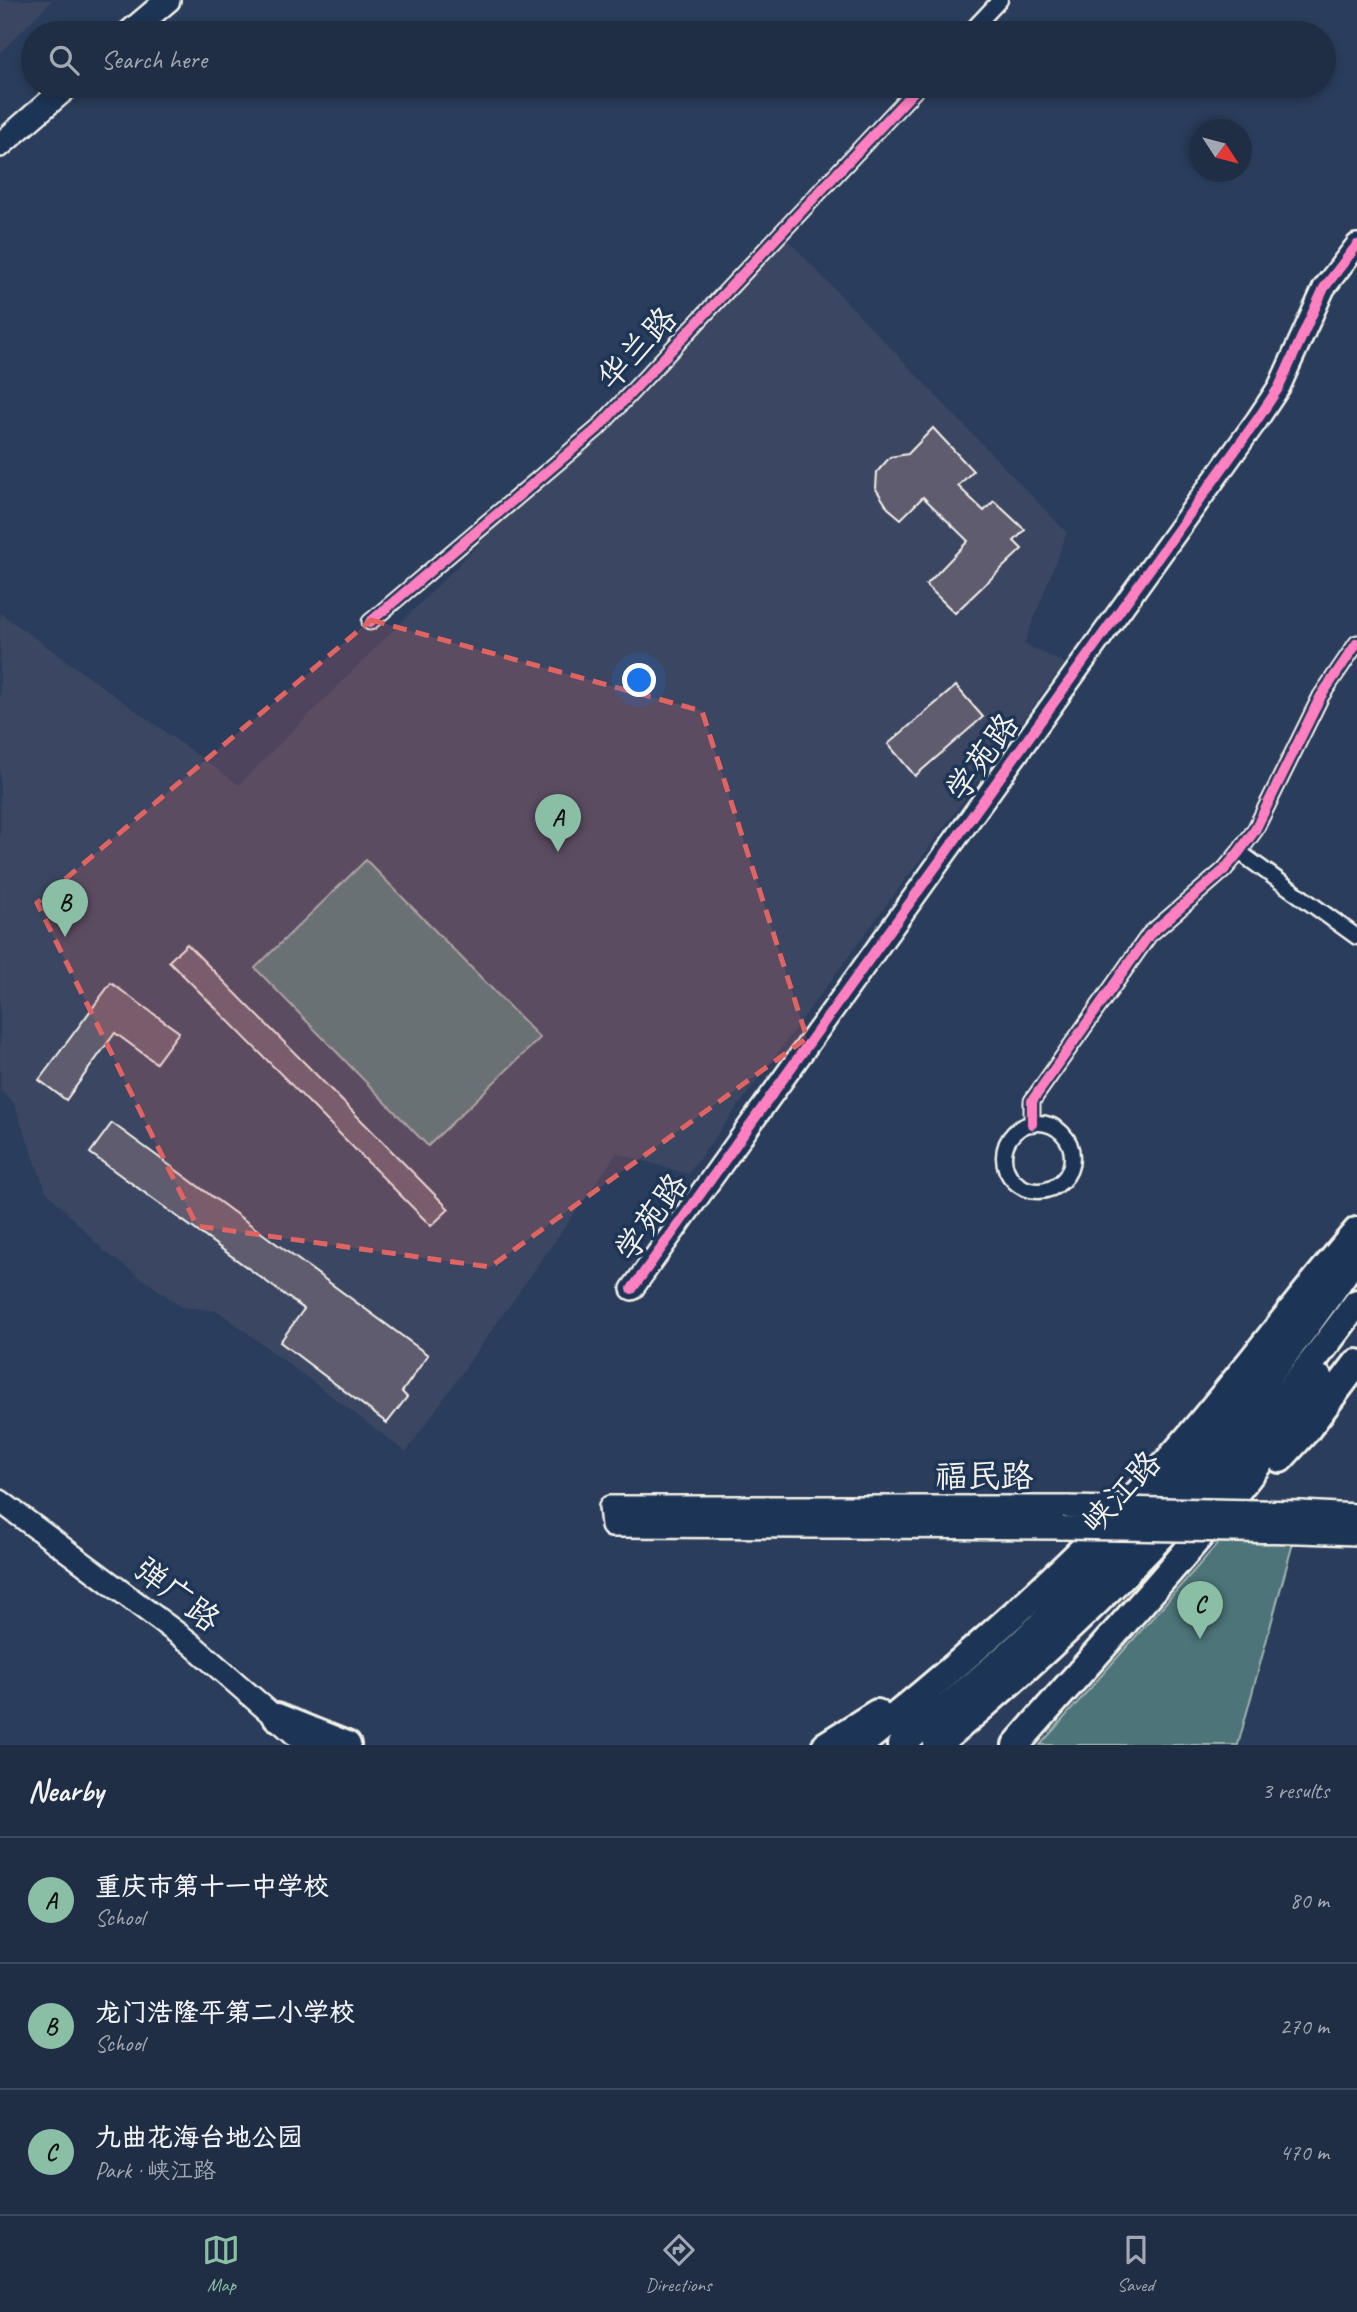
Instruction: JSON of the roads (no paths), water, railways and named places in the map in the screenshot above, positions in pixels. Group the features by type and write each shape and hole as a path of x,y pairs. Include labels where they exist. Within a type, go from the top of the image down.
{"highway":[{"path":"860,1745 972,1651 1067,1565 1169,1459 1357,1231"},
{"name":"峡江路","path":"901,1745 1041,1625 1130,1535 1273,1371 1357,1255"},
{"name":"峡江路","path":"937,1745 1059,1641 1155,1547 1250,1439 1357,1303"},
{"path":"1180,1560 1284,1430 1357,1322"},
{"path":"1016,1745 1180,1560 1305,1432 1357,1363"},
{"path":"826,1745 972,1651"},
{"path":"1023,1745 1051,1705"},
{"path":"277,1717 347,1745"}],"main road":[{"path":"143,21 167,0"},
{"path":"0,145 54,98"}],"street":[{"path":"980,21 1000,0"},
{"name":"华兰路","path":"370,622 597,429 908,98"},
{"name":"学苑路","path":"632,1289 1257,420 1279,387 1324,288 1357,244"},
{"path":"1032,1124 1032,1101 1149,935 1224,870 1239,852 1260,820 1321,696 1357,643"},
{"path":"1239,852 1357,937"},
{"path":"1032,1124 1057,1129 1071,1152 1065,1177 1042,1191 1016,1184 1004,1162 1010,1137 1032,1124"},
{"name":"弹广路","path":"0,1501 129,1595 307,1745"},
{"name":"福民路","path":"611,1516 1065,1517 1301,1522 1357,1514"},
{"name":"福民路","path":"1301,1522 1357,1534"}],"place":[{"name":"重庆市第十一中学校","path":"558,852"},
{"name":"龙门浩隆平第二小学校","path":"65,937"},
{"name":"九曲花海台地公园","path":"1200,1639"}]}
